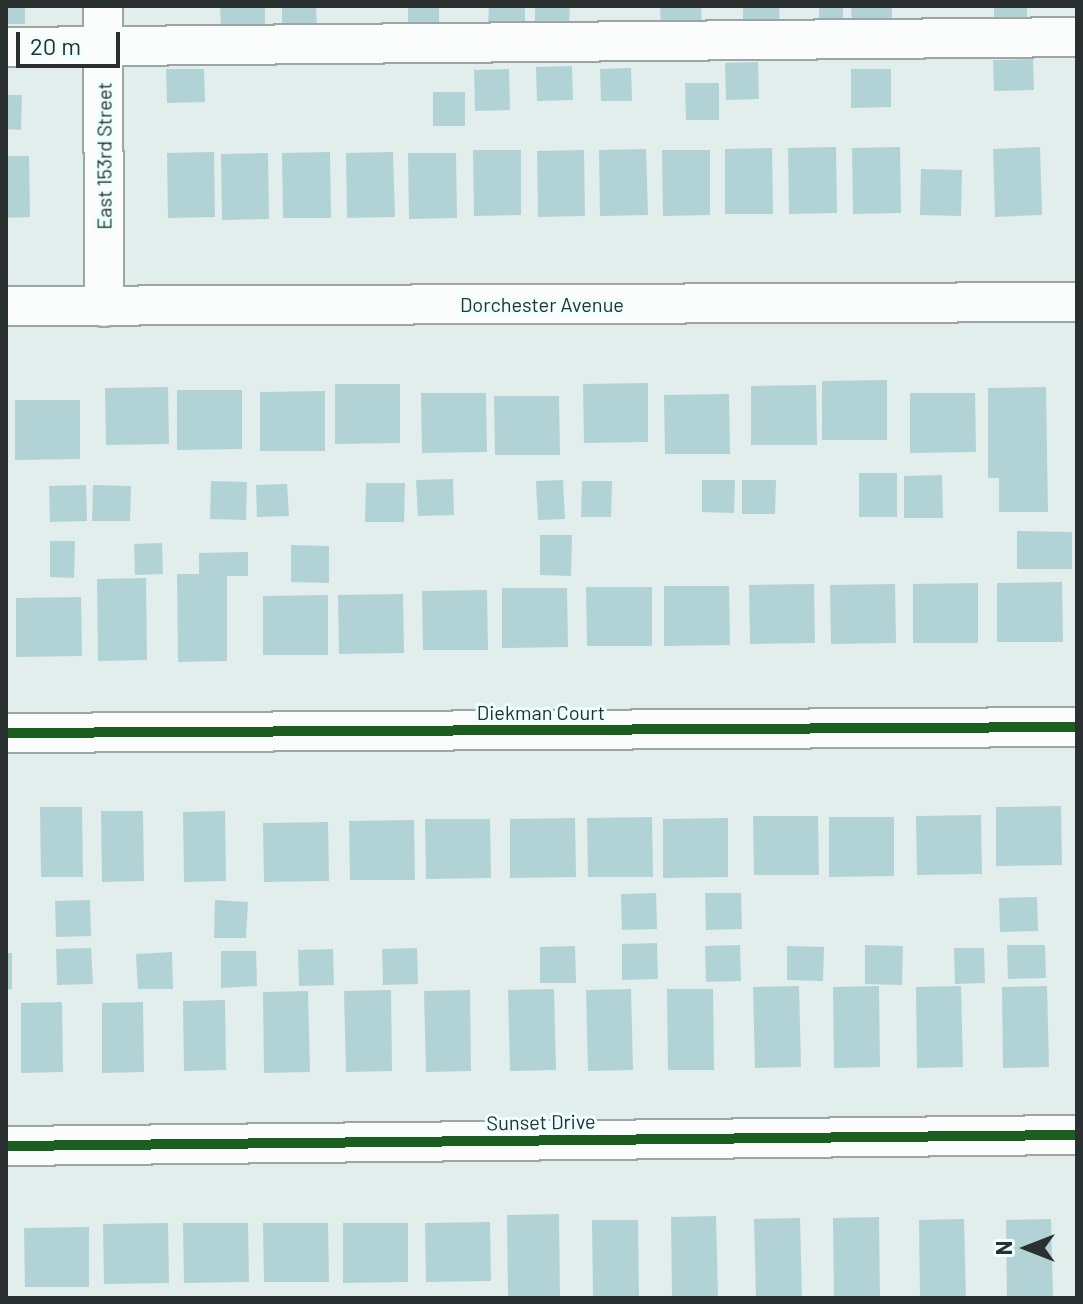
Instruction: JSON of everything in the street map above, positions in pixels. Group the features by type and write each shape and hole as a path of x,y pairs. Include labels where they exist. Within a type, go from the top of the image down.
{"street":[{"name":"East 153rd Street","path":"103,6 104,307"},
{"path":"6,47 1077,37"},
{"name":"Dorchester Avenue","path":"6,306 1077,302"},
{"name":"Diekman Court","path":"6,733 1077,727"},
{"name":"Sunset Drive","path":"6,1146 1077,1135"}],"building":[{"path":"6,6 25,6 25,24 6,24"},
{"path":"220,6 265,6 265,27 221,28"},
{"path":"282,6 316,6 317,27 282,28"},
{"path":"408,6 439,6 439,26 408,25"},
{"path":"489,6 525,6 525,26 488,25"},
{"path":"535,6 570,6 569,25 535,25"},
{"path":"660,6 701,6 702,26 661,28"},
{"path":"743,6 779,6 780,27 743,28"},
{"path":"819,6 843,6 843,23 819,22"},
{"path":"851,6 892,6 892,23 852,23"},
{"path":"994,6 1027,6 1027,19 994,20"},
{"path":"1033,59 1034,90 994,91 993,60"},
{"path":"758,62 759,99 726,100 725,63"},
{"path":"572,66 573,100 537,101 536,67"},
{"path":"631,68 632,101 601,101 600,69"},
{"path":"166,69 204,69 205,102 167,103"},
{"path":"509,69 510,110 475,111 474,70"},
{"path":"851,69 891,69 891,107 851,108"},
{"path":"685,83 719,83 719,120 686,120"},
{"path":"433,92 465,92 465,126 433,126"},
{"path":"6,95 22,95 21,130 6,129"},
{"path":"836,147 837,213 789,214 788,148"},
{"path":"900,147 901,213 853,214 852,148"},
{"path":"1040,147 1042,215 995,217 993,149"},
{"path":"772,148 773,214 725,214 725,149"},
{"path":"646,149 648,215 600,216 599,150"},
{"path":"473,150 521,150 521,215 474,216"},
{"path":"584,150 585,216 538,217 537,151"},
{"path":"662,150 710,150 710,215 663,216"},
{"path":"214,152 215,217 168,218 167,153"},
{"path":"330,152 331,218 283,218 282,153"},
{"path":"393,152 395,217 347,218 346,153"},
{"path":"268,153 269,219 222,220 221,154"},
{"path":"408,153 456,153 457,218 409,219"},
{"path":"6,156 29,156 30,217 6,218"},
{"path":"921,169 962,170 961,216 920,215"},
{"path":"887,380 887,440 822,440 822,381"},
{"path":"648,383 648,442 584,443 583,384"},
{"path":"335,384 400,384 400,443 335,444"},
{"path":"816,385 817,445 751,445 751,386"},
{"path":"168,387 169,444 106,445 105,388"},
{"path":"1046,387 1048,512 999,512 999,478 988,478 988,388"},
{"path":"177,390 242,390 242,449 177,450"},
{"path":"325,391 325,451 260,451 260,392"},
{"path":"421,393 486,393 487,452 422,453"},
{"path":"910,393 975,393 976,452 910,453"},
{"path":"729,394 730,454 665,454 664,395"},
{"path":"494,396 559,396 560,455 495,455"},
{"path":"15,400 80,400 80,459 15,460"},
{"path":"859,473 897,473 897,517 859,517"},
{"path":"942,475 943,518 904,518 904,476"},
{"path":"453,479 454,515 418,516 416,480"},
{"path":"563,480 565,519 538,520 536,481"},
{"path":"702,480 735,480 734,513 702,512"},
{"path":"742,480 776,480 775,514 742,514"},
{"path":"211,481 247,482 246,520 210,519"},
{"path":"582,481 612,481 611,517 581,517"},
{"path":"366,483 405,483 404,522 365,522"},
{"path":"287,484 289,516 257,517 256,485"},
{"path":"86,485 87,521 50,522 49,486"},
{"path":"93,485 131,486 130,521 92,521"},
{"path":"1017,531 1072,532 1072,569 1017,569"},
{"path":"540,535 572,535 571,576 540,575"},
{"path":"50,541 75,541 74,578 50,577"},
{"path":"162,543 163,574 135,575 134,544"},
{"path":"291,545 329,546 329,583 291,582"},
{"path":"248,552 248,576 227,576 227,661 178,662 177,574 199,574 199,553"},
{"path":"146,578 147,660 98,661 97,579"},
{"path":"1062,582 1063,642 997,642 997,583"},
{"path":"978,583 978,643 913,643 913,584"},
{"path":"814,584 815,643 750,644 749,585"},
{"path":"895,584 896,643 831,644 830,585"},
{"path":"664,586 729,586 730,645 664,646"},
{"path":"586,587 652,587 652,646 587,646"},
{"path":"502,588 567,588 568,647 502,648"},
{"path":"487,590 488,650 423,650 422,591"},
{"path":"403,594 404,653 339,654 338,595"},
{"path":"328,595 328,655 263,655 263,596"},
{"path":"81,597 82,656 16,657 16,598"},
{"path":"1061,806 1062,865 996,866 996,807"},
{"path":"40,807 82,807 83,877 41,877"},
{"path":"101,811 143,811 144,881 102,882"},
{"path":"225,811 226,881 184,882 183,812"},
{"path":"981,815 982,874 917,875 916,816"},
{"path":"753,816 818,816 819,875 754,875"},
{"path":"652,817 653,877 588,877 587,818"},
{"path":"829,817 894,817 894,876 829,877"},
{"path":"575,818 576,877 510,878 510,819"},
{"path":"728,818 728,877 663,878 663,819"},
{"path":"425,819 490,819 491,878 426,879"},
{"path":"414,820 415,880 350,880 349,821"},
{"path":"328,822 329,881 264,882 263,823"},
{"path":"656,893 657,929 622,930 621,894"},
{"path":"705,893 741,893 742,929 706,930"},
{"path":"1037,897 1038,931 1000,932 999,898"},
{"path":"90,900 91,936 56,937 55,901"},
{"path":"215,900 248,902 246,938 214,938"},
{"path":"657,943 658,979 622,980 622,944"},
{"path":"740,945 741,981 706,982 705,946"},
{"path":"865,945 903,946 902,985 865,984"},
{"path":"1007,945 1045,945 1046,978 1008,979"},
{"path":"575,946 576,983 540,983 540,947"},
{"path":"787,946 824,947 823,981 787,980"},
{"path":"91,948 93,984 57,985 56,949"},
{"path":"417,948 418,984 383,985 382,949"},
{"path":"954,948 984,948 985,983 955,984"},
{"path":"333,949 334,985 299,986 298,950"},
{"path":"221,951 256,951 257,986 221,988"},
{"path":"172,952 173,989 138,989 136,954"},
{"path":"6,953 12,953 12,989 6,990"},
{"path":"799,986 801,1067 755,1068 753,987"},
{"path":"879,986 880,1067 834,1068 833,987"},
{"path":"961,986 963,1067 917,1068 916,987"},
{"path":"1047,986 1049,1067 1003,1068 1002,987"},
{"path":"554,989 556,1070 510,1071 508,990"},
{"path":"631,989 633,1070 588,1071 586,990"},
{"path":"667,989 713,989 714,1070 668,1070"},
{"path":"391,990 392,1071 346,1072 344,991"},
{"path":"470,990 471,1071 426,1072 424,991"},
{"path":"308,991 310,1072 264,1073 263,992"},
{"path":"225,1000 226,1070 184,1071 183,1001"},
{"path":"62,1002 63,1072 21,1073 21,1003"},
{"path":"143,1002 144,1072 102,1073 102,1003"},
{"path":"559,1214 560,1298 508,1298 507,1215"},
{"path":"716,1216 718,1297 672,1298 671,1217"},
{"path":"879,1217 880,1298 834,1298 833,1218"},
{"path":"800,1218 802,1298 756,1298 754,1219"},
{"path":"964,1219 966,1298 920,1298 919,1220"},
{"path":"1051,1219 1053,1298 1007,1298 1006,1220"},
{"path":"592,1220 638,1220 639,1298 593,1298"},
{"path":"490,1222 491,1281 426,1282 425,1223"},
{"path":"168,1223 169,1283 104,1284 103,1224"},
{"path":"183,1223 248,1223 249,1282 184,1283"},
{"path":"263,1223 328,1223 329,1282 264,1282"},
{"path":"343,1223 408,1223 408,1282 343,1283"},
{"path":"89,1227 89,1287 25,1287 24,1228"}],"cycle path":[{"path":"6,733 1077,727"},
{"path":"6,1146 1077,1135"}]}
